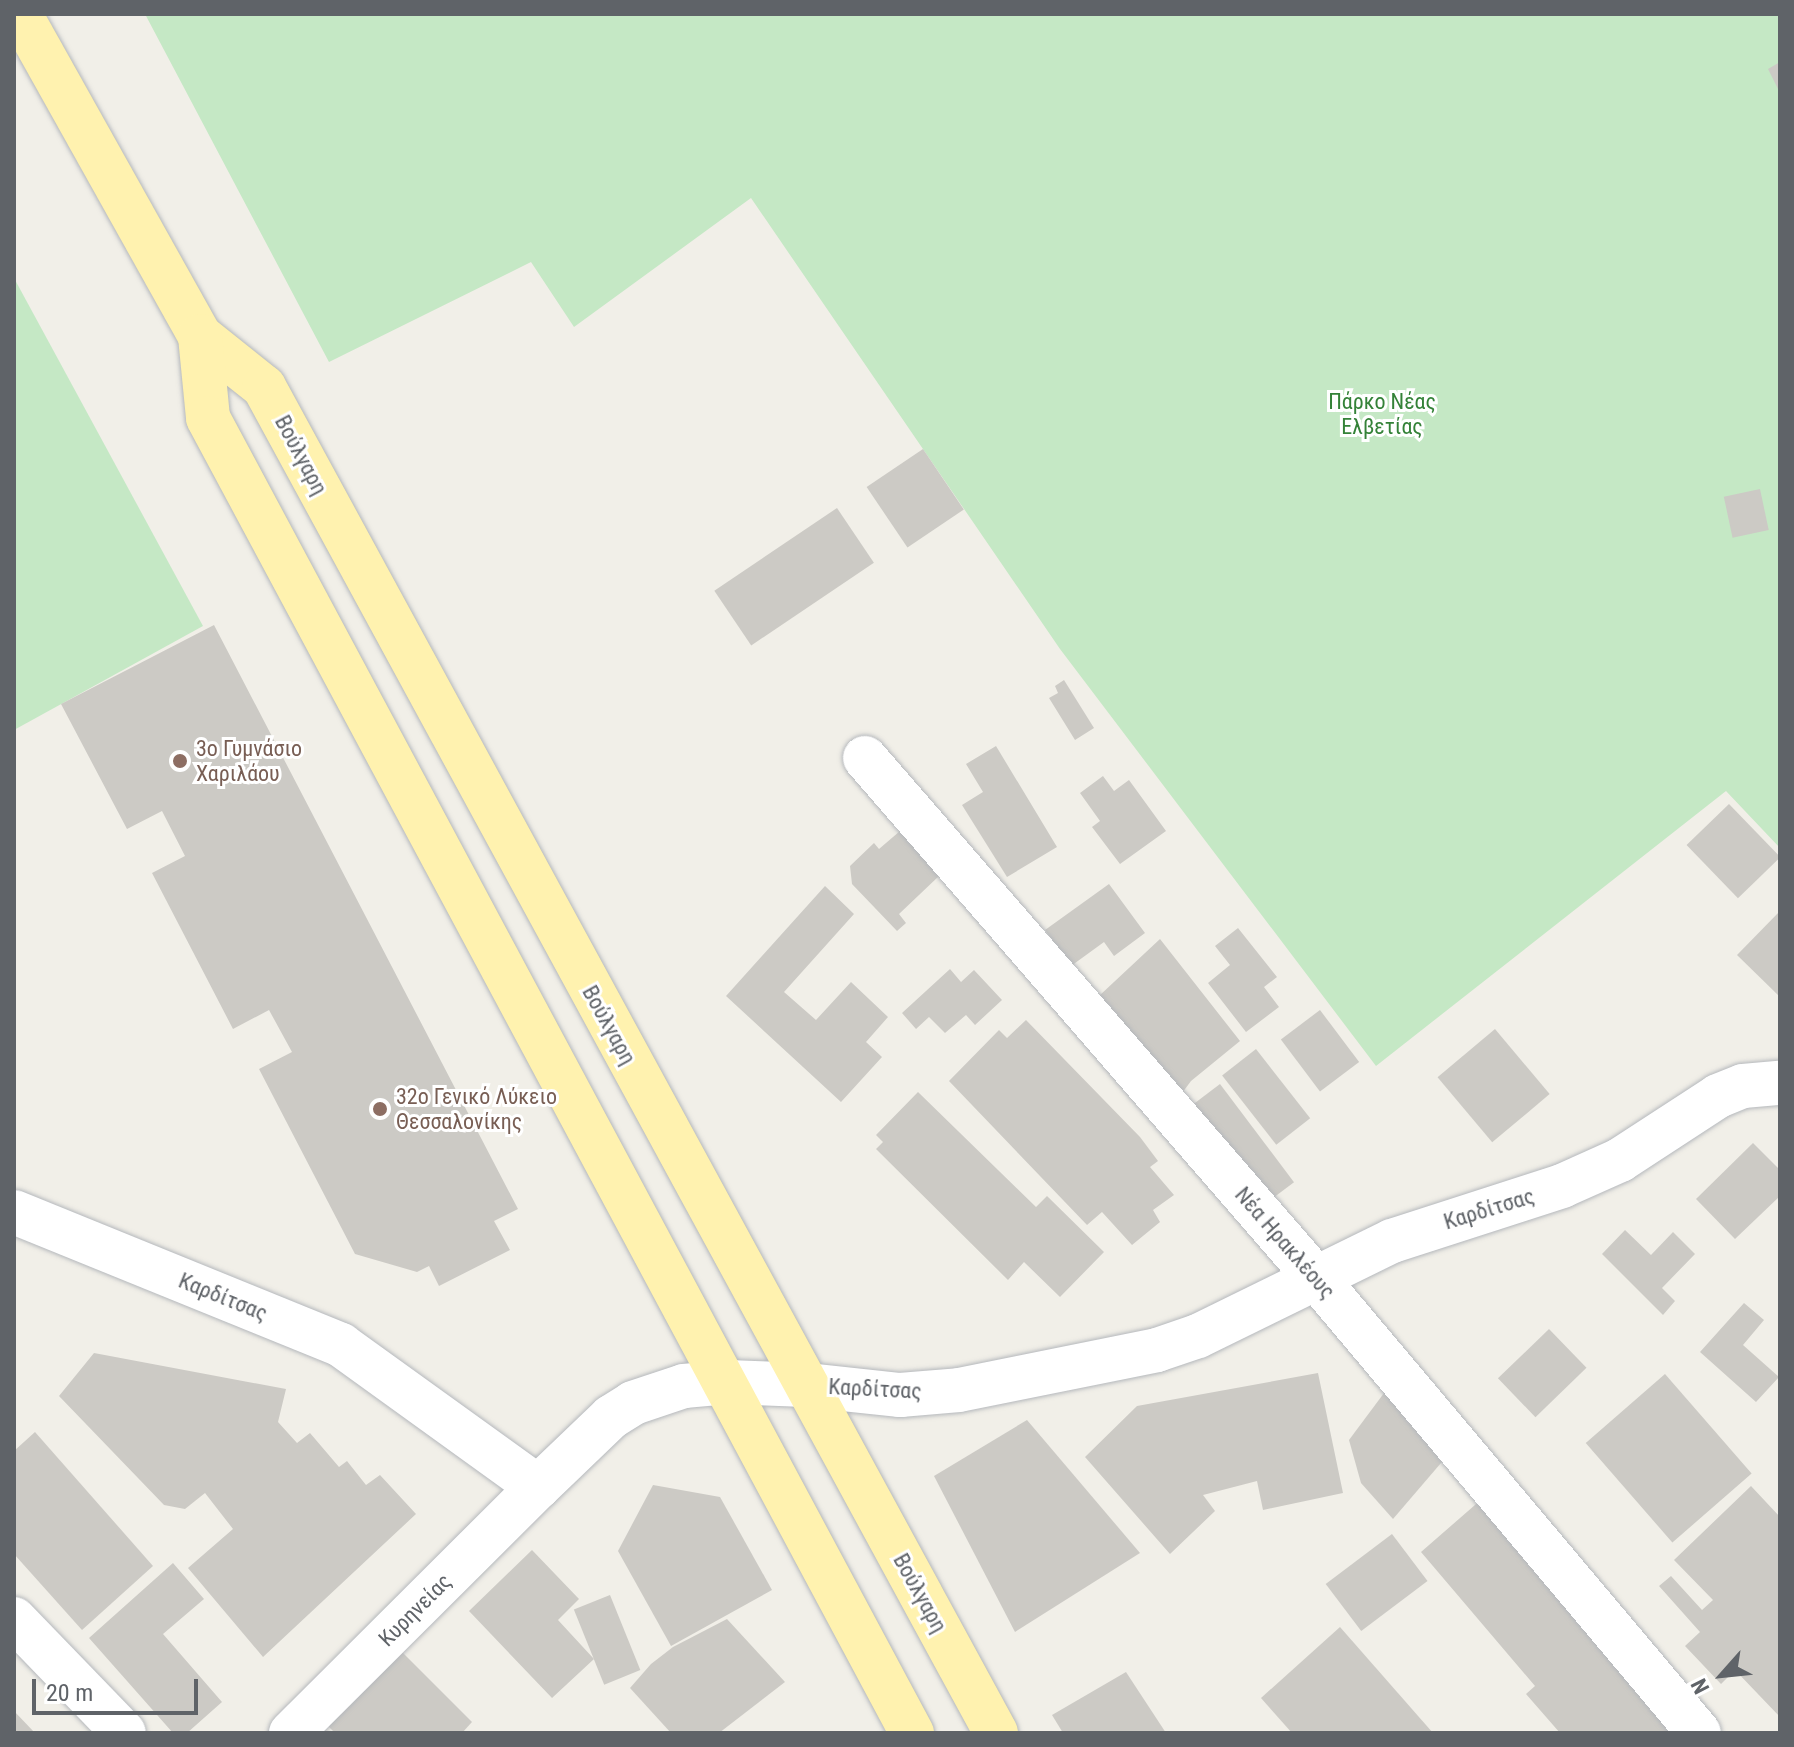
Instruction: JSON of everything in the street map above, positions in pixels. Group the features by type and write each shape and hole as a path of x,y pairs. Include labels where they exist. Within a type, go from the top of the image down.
{"main road":[{"name":"Βούλγαρη","path":"20,14 200,336 264,387 996,1733"},
{"name":"Βούλγαρη","path":"200,336 208,418 728,1382 912,1733"}],"street":[{"name":"Νέα Ηρακλέους","path":"865,758 1317,1279 1699,1733"},
{"name":"Καρδίτσας","path":"14,1212 341,1345 538,1487 611,1417 633,1403 684,1386 728,1382 806,1385 900,1395 959,1390 1157,1350 1198,1336 1392,1241 1562,1186 1620,1160 1718,1096 1743,1086 1780,1083"},
{"name":"Κυρηνείας","path":"291,1733 538,1487"},
{"path":"14,1619 124,1733"}],"green space":[{"name":"Πάρκο Νέας Ελβετίας","path":"145,14 1780,14 1780,848 1726,791 1376,1066 1060,649 751,198 574,327 531,262 329,362"},
{"path":"14,278 203,626 14,730"}],"building":[{"path":"1780,62 1780,93 1768,69"},
{"path":"923,449 964,510 907,548 867,487"},
{"path":"1760,489 1769,530 1733,538 1724,497"},
{"path":"837,508 874,563 751,645 714,591"},
{"path":"214,625 518,1209 494,1221 510,1250 439,1286 429,1266 417,1272 355,1254 259,1069 292,1052 269,1010 233,1029 152,873 185,856 162,811 127,829 61,704"},
{"path":"1064,680 1094,728 1075,740 1049,698 1058,693 1055,686"},
{"path":"996,746 1057,847 1007,877 962,805 983,792 966,764"},
{"path":"1103,776 1114,791 1129,780 1166,831 1120,864 1092,827 1100,821 1080,793"},
{"path":"1729,804 1780,857 1738,898 1687,845"},
{"path":"900,831 939,876 899,914 906,923 897,931 852,884 850,866 874,843 879,849"},
{"path":"1109,884 1145,933 1114,956 1104,942 1071,966 1045,930"},
{"path":"825,886 854,914 784,992 816,1020 851,982 888,1017 866,1042 882,1057 841,1102 726,996"},
{"path":"1780,911 1780,997 1737,955"},
{"path":"1238,928 1277,977 1264,987 1279,1007 1246,1032 1208,983 1230,965 1215,946"},
{"path":"1160,939 1240,1041 1191,1081 1182,1093 1099,996"},
{"path":"950,969 961,982 974,970 1002,1000 975,1025 966,1015 945,1033 929,1017 916,1029 902,1013"},
{"path":"1320,1010 1359,1062 1320,1091 1281,1039"},
{"path":"1026,1020 1140,1137 1158,1161 1150,1167 1174,1195 1153,1210 1160,1222 1132,1245 1102,1212 1087,1225 949,1081 999,1030 1007,1038"},
{"path":"1495,1029 1550,1094 1492,1142 1438,1077"},
{"path":"1256,1049 1310,1118 1276,1145 1222,1075"},
{"path":"1220,1084 1294,1182 1260,1208 1186,1110"},
{"path":"918,1092 1036,1207 1047,1196 1104,1252 1060,1297 1024,1262 1008,1280 876,1149 883,1142 876,1135"},
{"path":"1753,1143 1780,1170 1780,1196 1735,1239 1696,1199"},
{"path":"1625,1230 1651,1255 1673,1232 1695,1254 1662,1288 1675,1301 1663,1315 1602,1254"},
{"path":"1744,1303 1764,1320 1743,1345 1779,1377 1756,1402 1700,1352"},
{"path":"1549,1329 1587,1368 1535,1417 1498,1378"},
{"path":"94,1353 286,1389 278,1422 297,1443 310,1433 339,1467 347,1461 366,1485 380,1475 416,1514 263,1657 188,1568 233,1529 205,1493 185,1509 164,1505 59,1396"},
{"path":"1318,1373 1343,1493 1263,1510 1257,1481 1203,1495 1215,1511 1170,1554 1085,1457 1137,1406"},
{"path":"1665,1374 1752,1474 1672,1543 1586,1443"},
{"path":"1390,1385 1453,1449 1393,1519 1361,1483 1349,1440"},
{"path":"1027,1420 1140,1553 1015,1632 934,1476"},
{"path":"35,1432 153,1566 82,1630 14,1554 14,1451"},
{"path":"653,1485 720,1497 772,1590 671,1646 618,1551"},
{"path":"1751,1486 1780,1517 1780,1717 1735,1670 1721,1684 1685,1646 1700,1632 1659,1586 1671,1576 1702,1610 1713,1600 1674,1560"},
{"path":"1483,1498 1683,1733 1560,1733 1526,1694 1535,1686 1421,1552"},
{"path":"1392,1534 1428,1581 1361,1631 1326,1584"},
{"path":"532,1550 579,1599 558,1620 594,1659 552,1698 469,1611"},
{"path":"173,1563 204,1599 163,1634 222,1702 187,1733 173,1733 89,1638"},
{"path":"610,1595 640,1670 604,1685 574,1610"},
{"path":"727,1619 785,1682 719,1733 671,1733 630,1688 651,1664 673,1647"},
{"path":"1340,1627 1433,1733 1292,1733 1261,1698"},
{"path":"397,1647 472,1722 462,1733 335,1733 323,1721"},
{"path":"1126,1672 1166,1733 1063,1733 1052,1715"},
{"path":"14,1711 35,1733 14,1733"}],"place":[{"name":"3ο Γυμνάσιο Χαριλάου","path":"180,761"},
{"name":"32ο Γενικό Λύκειο Θεσσαλονίκης","path":"380,1109"}]}
